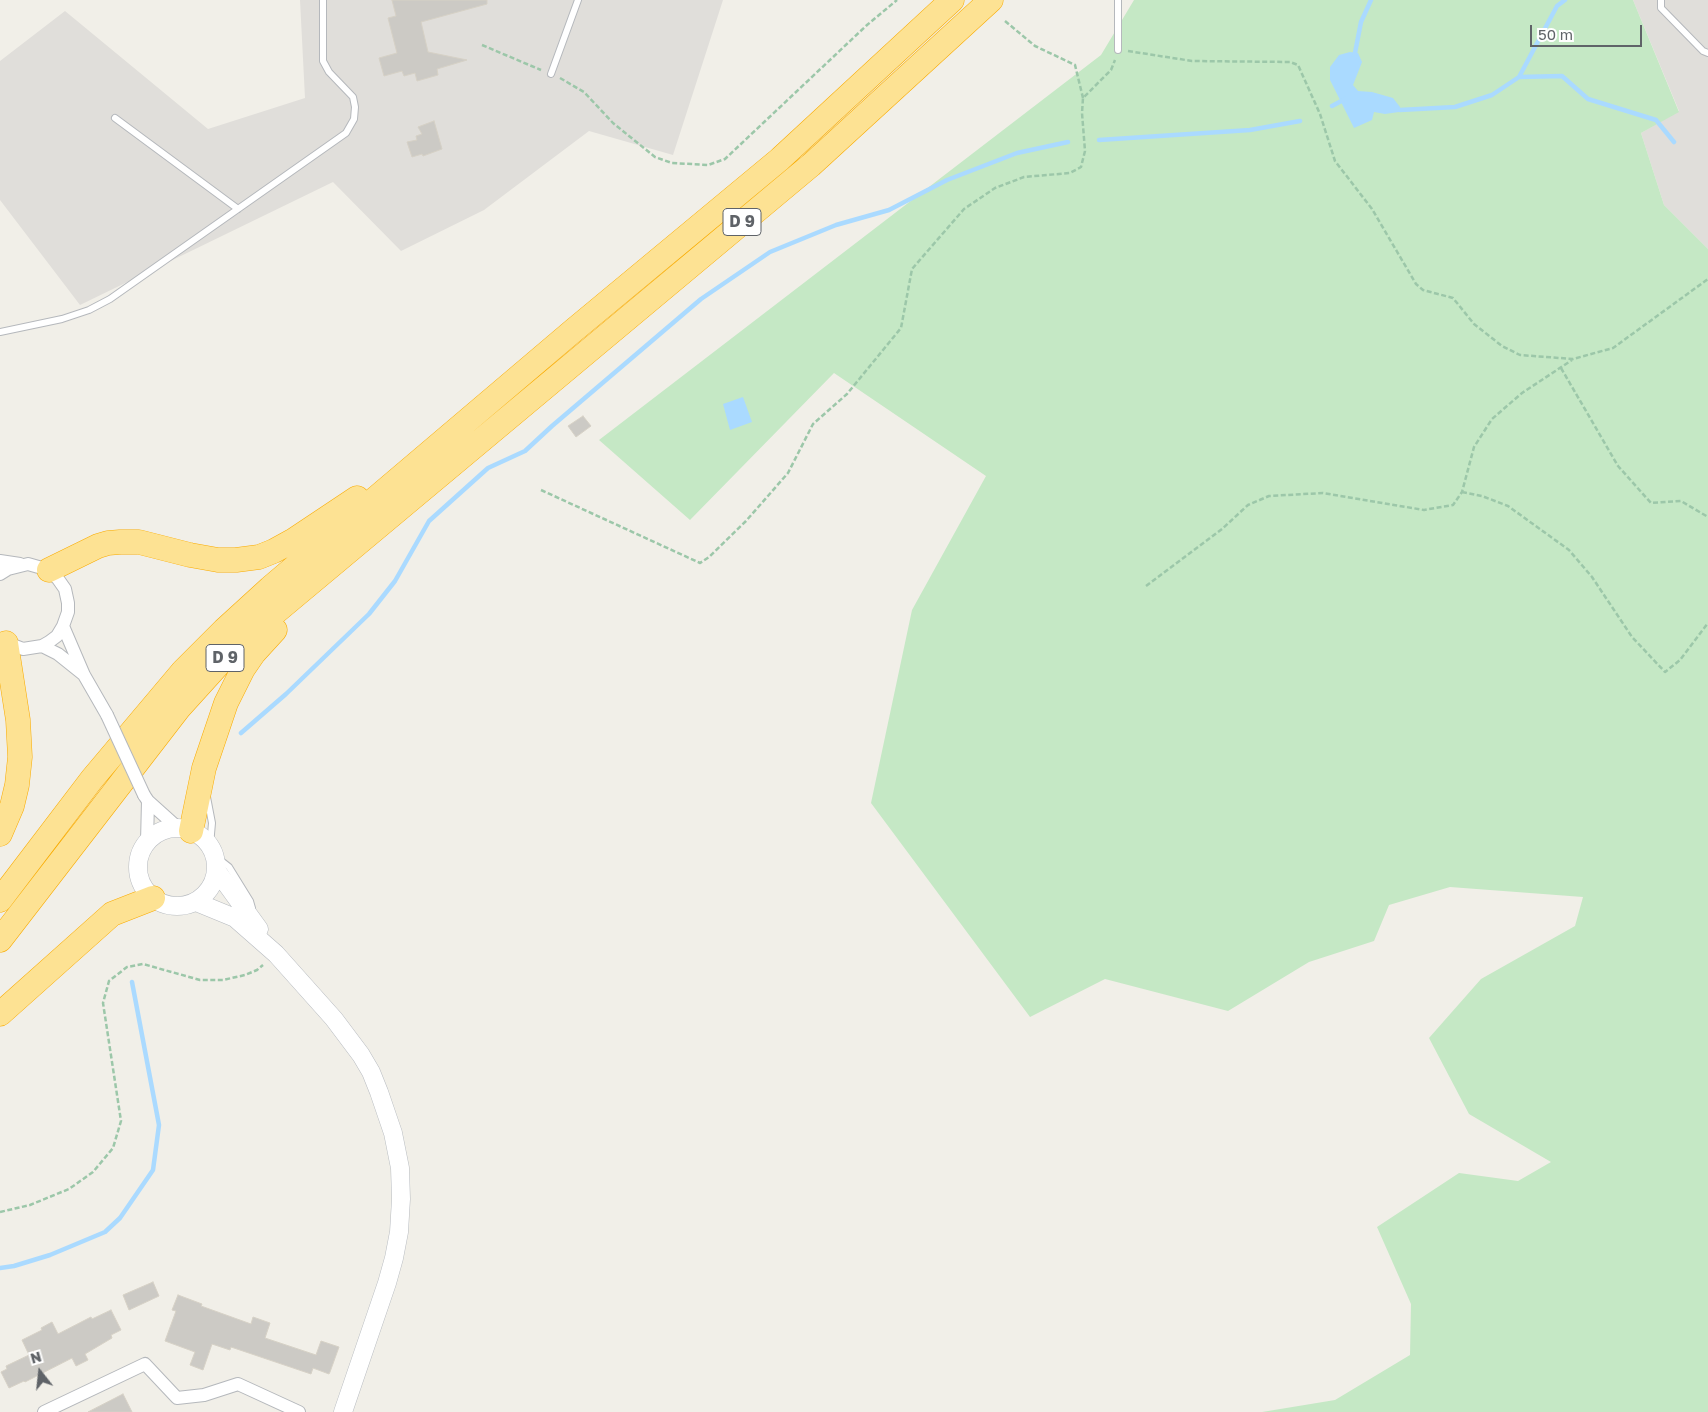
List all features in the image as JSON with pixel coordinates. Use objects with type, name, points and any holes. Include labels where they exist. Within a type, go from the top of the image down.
[{"type":"highway","name":"D 9","points":[[0,900],[92,779],[183,671],[211,643],[270,588],[574,330],[780,159],[952,0]]},
{"type":"highway","name":"D 9","points":[[0,940],[178,708],[227,656],[253,632],[811,164],[991,0]]},
{"type":"highway","points":[[38,568],[108,543],[139,542],[218,560],[259,557],[274,551],[294,540],[366,491],[574,330]]},
{"type":"highway","points":[[184,830],[226,703],[243,669],[254,653],[273,632],[328,584],[500,425]]},
{"type":"highway","points":[[0,834],[12,806],[17,785],[20,757],[18,720],[3,641]]},
{"type":"highway","points":[[0,1014],[112,914],[153,898]]},
{"type":"street","points":[[0,561],[38,568],[58,579],[65,589],[68,612],[57,636],[42,646],[23,648],[3,641]]},
{"type":"street","points":[[0,574],[8,569],[38,568]]},
{"type":"street","points":[[63,626],[84,675],[107,715],[146,798],[147,842]]},
{"type":"street","points":[[42,646],[58,654],[84,675]]},
{"type":"street","points":[[146,798],[184,830],[202,836],[254,922],[276,954]]},
{"type":"street","points":[[184,830],[161,832],[147,842],[141,853],[138,865],[140,877],[144,888],[153,898],[163,904],[174,906],[186,906],[196,902],[206,894],[213,883],[214,858]]},
{"type":"street","points":[[196,902],[236,918],[276,954],[334,1019],[361,1055],[379,1092],[393,1133],[400,1168],[399,1232],[394,1258],[343,1412]]},
{"type":"street","points":[[44,1412],[58,1408],[145,1364],[177,1398],[204,1395],[238,1384],[299,1412]]},
{"type":"lane","points":[[0,332],[62,319],[89,310],[110,299],[346,133],[354,119],[355,106],[353,96],[329,72],[323,61],[323,0]]},
{"type":"lane","points":[[551,74],[578,0]]},
{"type":"lane","points":[[1118,0],[1118,50]]},
{"type":"lane","points":[[1661,0],[1662,8],[1703,51],[1708,53]]},
{"type":"lane","points":[[115,118],[238,209]]},
{"type":"lane","points":[[204,768],[212,823],[214,858]]},
{"type":"path","points":[[482,45],[551,74],[584,92],[613,123],[655,157],[672,163],[708,165],[725,159],[867,25],[897,0]]},
{"type":"path","points":[[541,490],[700,563],[710,557],[746,521],[788,473],[813,424],[846,394],[901,328],[912,269],[964,209],[995,188],[1024,177],[1070,173],[1081,167],[1085,151],[1082,113],[1084,98],[1075,64],[1035,46],[1006,21]]},
{"type":"path","points":[[1084,98],[1112,70],[1118,50],[1192,61],[1290,62],[1298,65],[1320,114],[1335,161],[1372,209],[1416,284],[1423,290],[1453,298],[1474,324],[1502,346],[1520,355],[1573,360]]},
{"type":"path","points":[[1146,586],[1222,529],[1248,505],[1269,496],[1323,493],[1424,510],[1453,505],[1462,492],[1474,447],[1492,419],[1522,393],[1573,360],[1613,348],[1708,279]]},
{"type":"path","points":[[1561,368],[1618,466],[1651,503],[1681,501],[1708,517]]},
{"type":"path","points":[[1462,492],[1482,496],[1508,506],[1569,550],[1592,577],[1632,637],[1665,672],[1680,660],[1708,623]]},
{"type":"path","points":[[0,1212],[30,1205],[69,1189],[93,1172],[113,1148],[121,1121],[103,1003],[109,981],[127,967],[144,964],[200,980],[223,980],[257,970],[276,954]]},
{"type":"shaded area","points":[[300,0],[723,0],[673,155],[589,131],[484,210],[401,251],[333,182],[80,305],[0,200],[0,61],[65,11],[208,129],[305,98]]},
{"type":"shaded area","points":[[1633,0],[1708,0],[1708,249],[1664,205],[1641,133],[1679,111]]},
{"type":"green space","points":[[1134,0],[1633,0],[1679,112],[1641,133],[1664,205],[1708,249],[1708,1412],[1262,1412],[1335,1400],[1410,1355],[1411,1304],[1377,1227],[1459,1173],[1518,1181],[1551,1162],[1469,1114],[1429,1038],[1481,979],[1575,926],[1583,897],[1450,887],[1389,905],[1374,941],[1309,962],[1228,1011],[1105,979],[1030,1017],[871,803],[912,610],[986,476],[834,373],[690,520],[599,440],[1101,55]]},
{"type":"water","points":[[1350,52],[1358,53],[1362,62],[1353,85],[1358,91],[1372,92],[1393,98],[1400,107],[1399,112],[1385,114],[1374,112],[1372,120],[1354,128],[1330,80],[1330,67],[1339,55]]},
{"type":"water","points":[[743,397],[752,422],[730,430],[723,404]]},
{"type":"building","points":[[392,0],[487,0],[487,4],[421,22],[428,52],[467,60],[437,69],[438,75],[417,81],[415,73],[404,76],[402,71],[384,76],[379,58],[397,53],[388,18],[396,16]]},
{"type":"building","points":[[434,121],[442,149],[423,156],[422,154],[412,157],[407,142],[417,140],[416,136],[422,134],[418,127]]},
{"type":"building","points":[[583,416],[591,426],[576,437],[568,426]]},
{"type":"building","points":[[153,1282],[159,1296],[129,1310],[123,1295]]},
{"type":"building","points":[[178,1295],[202,1304],[201,1306],[251,1324],[253,1317],[270,1323],[265,1338],[316,1355],[321,1341],[339,1347],[329,1374],[313,1368],[311,1374],[231,1347],[230,1350],[212,1344],[203,1370],[190,1365],[195,1352],[165,1341],[176,1311],[172,1310]]},
{"type":"building","points":[[111,1310],[121,1330],[111,1335],[112,1338],[85,1354],[88,1360],[76,1366],[72,1358],[9,1388],[1,1372],[7,1369],[6,1366],[29,1355],[22,1340],[42,1330],[41,1328],[52,1322],[58,1334],[91,1317],[92,1319]]},
{"type":"building","points":[[123,1394],[132,1412],[88,1412]]},
{"type":"waterway","points":[[1354,58],[1361,22],[1371,0]]},
{"type":"waterway","points":[[1519,77],[1557,6],[1565,0]]},
{"type":"waterway","points":[[1396,109],[1455,107],[1492,95],[1519,77],[1562,76],[1588,99],[1656,120],[1674,142]]},
{"type":"waterway","points":[[1332,106],[1345,99]]},
{"type":"waterway","points":[[1099,140],[1250,130],[1300,121]]},
{"type":"waterway","points":[[241,733],[286,694],[369,614],[395,581],[429,521],[488,468],[525,451],[701,299],[770,252],[836,225],[889,210],[947,180],[1017,153],[1068,142]]},
{"type":"waterway","points":[[0,1268],[14,1266],[50,1255],[105,1232],[120,1218],[153,1170],[159,1125],[132,982]]}]
